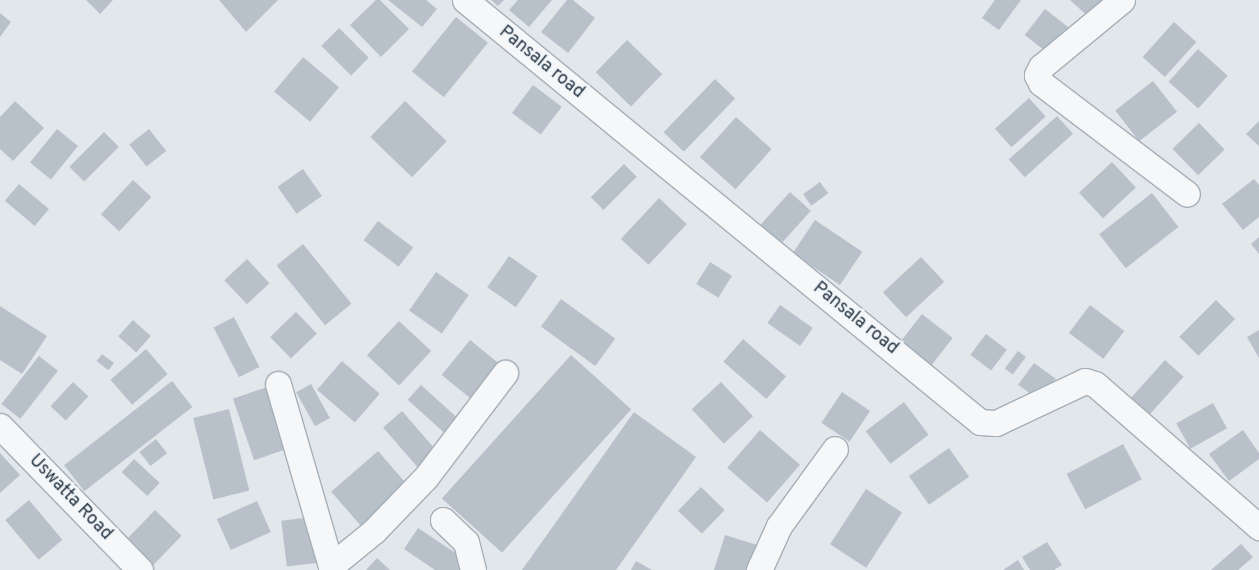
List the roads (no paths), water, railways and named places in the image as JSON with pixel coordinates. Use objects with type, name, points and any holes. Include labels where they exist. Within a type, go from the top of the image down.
[{"type":"street","name":"Pansala road","points":[[465,0],[980,422],[996,422],[1085,381],[1095,384],[1259,527]]},
{"type":"street","points":[[1122,0],[1040,67],[1037,75],[1040,83],[1187,194]]},
{"type":"street","points":[[278,384],[331,568],[374,531],[426,477],[505,373]]},
{"type":"street","name":"Uswatta Road","points":[[0,426],[140,570]]},
{"type":"street","points":[[759,570],[779,526],[836,449]]},
{"type":"street","points":[[443,520],[466,542],[473,570]]}]
